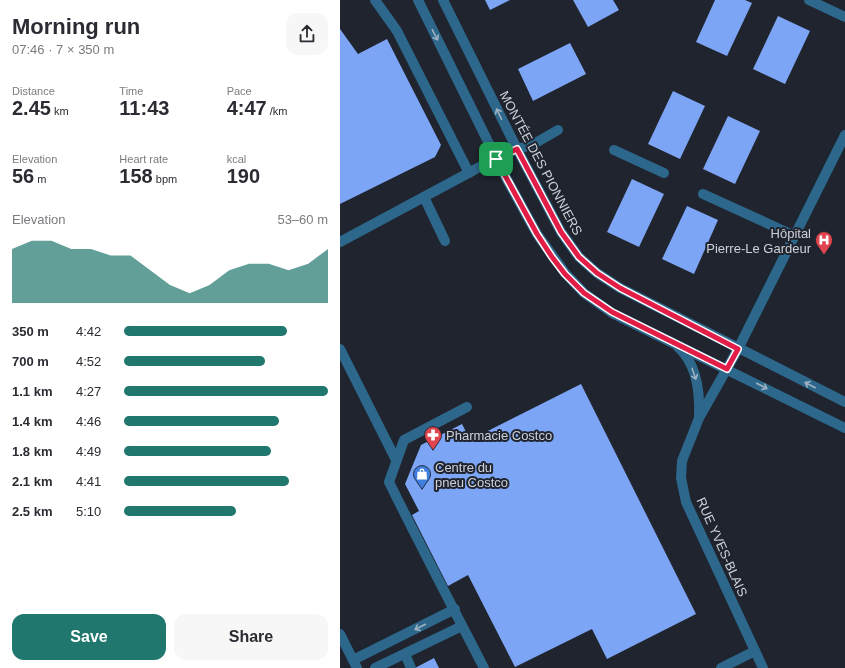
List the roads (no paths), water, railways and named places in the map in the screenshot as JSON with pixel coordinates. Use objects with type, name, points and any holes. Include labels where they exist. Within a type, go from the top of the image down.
[{"type":"street","points":[[375,0],[397,31],[468,173]]},
{"type":"street","points":[[418,0],[496,159],[537,234],[565,274],[584,293],[612,312],[845,428]]},
{"type":"street","name":"MONTÉE DES PIONNIERS","points":[[443,0],[517,149],[561,232],[579,257],[597,273],[620,288],[845,402]]},
{"type":"street","points":[[809,0],[845,17]]},
{"type":"street","points":[[340,242],[468,173],[517,149],[532,145],[558,130]]},
{"type":"street","name":"RUE YVES-BLAIS","points":[[763,668],[686,502],[681,478],[682,461],[699,418],[738,349],[845,135]]},
{"type":"street","points":[[614,150],[664,173]]},
{"type":"street","points":[[703,194],[795,236]]},
{"type":"street","points":[[424,196],[445,241]]},
{"type":"street","points":[[673,343],[687,357],[693,371],[699,394],[699,418]]},
{"type":"street","points":[[340,349],[396,460]]},
{"type":"street","points":[[467,407],[404,440],[389,482],[421,548],[484,668]]},
{"type":"street","points":[[340,634],[355,664],[454,609]]},
{"type":"street","points":[[375,668],[462,626]]},
{"type":"street","points":[[721,668],[755,651]]},
{"type":"street","points":[[405,654],[411,668]]},
{"type":"place","name":"Hôpital Pierre-Le Gardeur","points":[[824,255]]},
{"type":"place","name":"Pharmacie Costco","points":[[433,450]]},
{"type":"place","name":"Centre du pneu Costco","points":[[422,489]]}]
